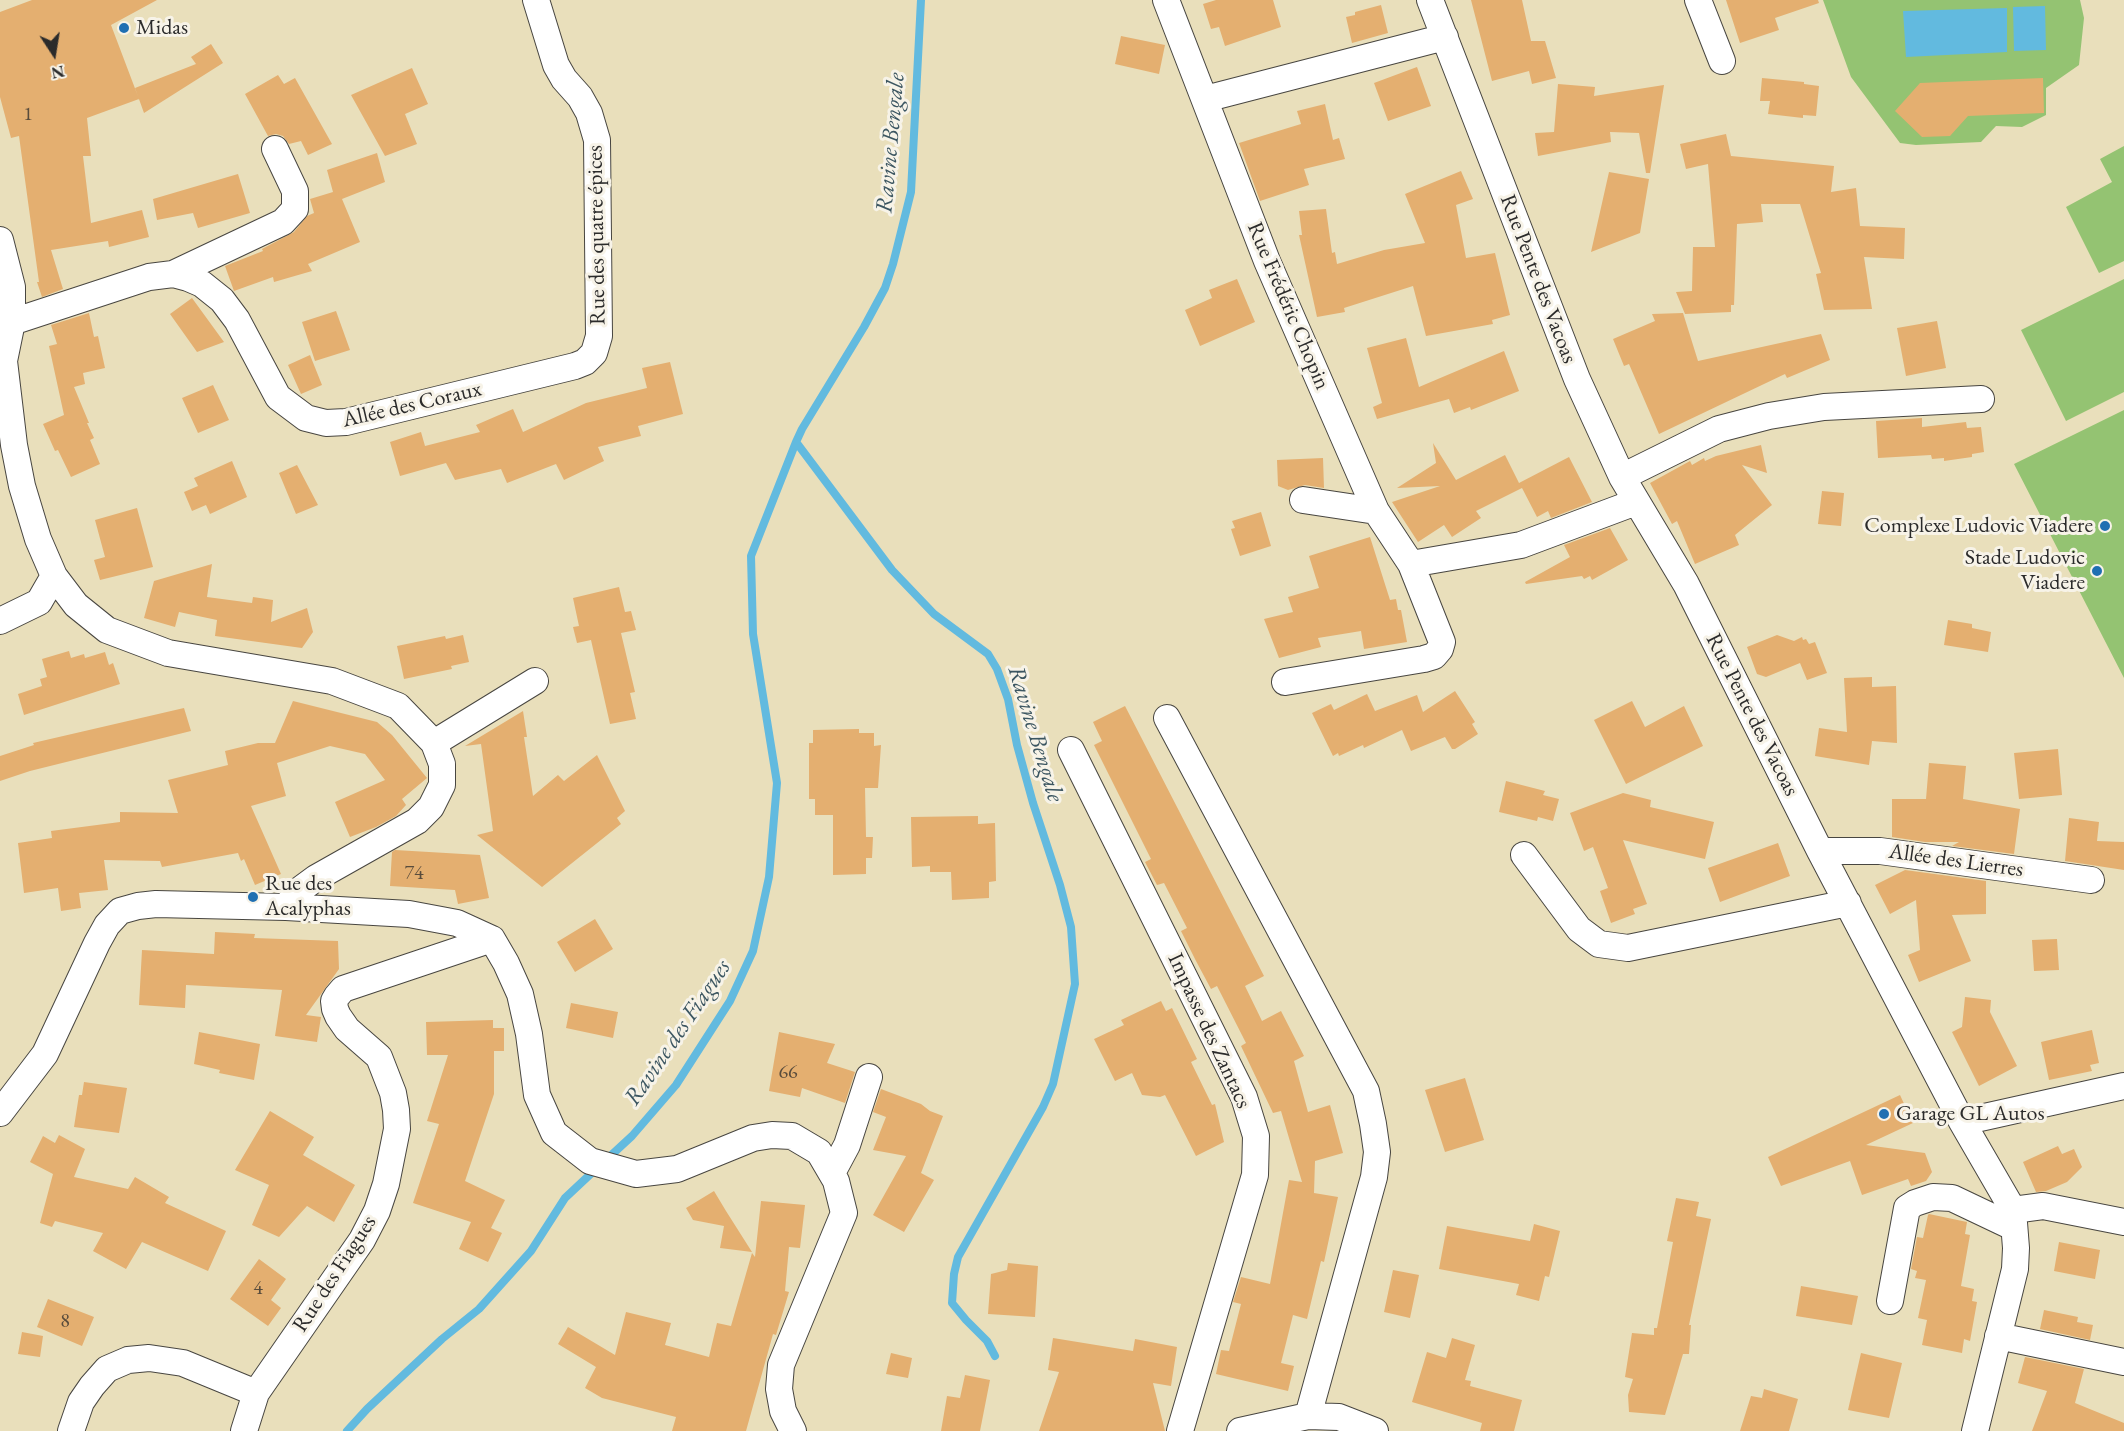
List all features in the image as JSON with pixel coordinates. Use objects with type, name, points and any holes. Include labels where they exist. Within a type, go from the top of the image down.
[{"type":"street","name":"Rue des quatre épices","points":[[536,0],[556,65],[585,105],[597,140],[599,336],[594,353],[585,362],[575,366]]},
{"type":"street","name":"Rue Frédéric Chopin","points":[[1166,0],[1267,261],[1376,511],[1411,564],[1442,642],[1434,656],[1424,660],[1285,682]]},
{"type":"street","name":"Rue Pente des Vacoas","points":[[1430,0],[1577,379],[1622,477],[1686,584],[1820,851],[2013,1219],[2016,1248],[2015,1269],[1975,1431]]},
{"type":"street","points":[[1698,0],[1722,61]]},
{"type":"street","points":[[1205,99],[1444,37]]},
{"type":"street","name":"Allée des Coraux","points":[[12,322],[149,277],[173,274],[283,222],[295,209],[295,191],[275,149]]},
{"type":"street","points":[[0,240],[12,286],[12,322],[4,361],[14,445],[22,486],[38,539],[54,576],[76,605],[106,630],[168,653],[332,681],[399,706],[434,742],[442,764],[442,785],[431,807],[417,822],[316,878],[297,892],[286,907]]},
{"type":"street","name":"Allée des Coraux","points":[[173,274],[202,284],[222,300],[237,320],[278,397],[306,418],[326,423],[346,422],[575,366]]},
{"type":"street","points":[[1622,477],[1719,429],[1769,416],[1824,407],[1981,399]]},
{"type":"street","points":[[1303,500],[1376,511]]},
{"type":"street","points":[[1411,564],[1521,545],[1636,502]]},
{"type":"street","points":[[0,621],[39,602],[54,576]]},
{"type":"street","points":[[434,742],[534,681]]},
{"type":"street","points":[[1167,718],[1366,1091],[1373,1124],[1377,1152],[1374,1177],[1308,1416]]},
{"type":"street","name":"Impasse des Zantacs","points":[[1071,750],[1244,1097],[1256,1136],[1255,1175],[1180,1431]]},
{"type":"street","name":"Allée des Lierres","points":[[1820,851],[1880,850],[2091,880]]},
{"type":"street","points":[[1524,855],[1579,930],[1599,944],[1628,948],[1848,903]]},
{"type":"street","points":[[0,1113],[45,1054],[107,925],[120,911],[156,904],[286,907],[409,914],[457,923],[492,939],[520,994],[529,1034],[537,1095],[554,1133],[590,1161],[636,1174],[677,1169],[753,1138],[772,1135],[792,1136],[819,1152],[837,1181],[844,1213],[781,1365],[779,1389],[783,1411],[794,1431]]},
{"type":"street","name":"Rue des Fiagues","points":[[256,1393],[362,1240],[376,1211],[388,1173],[397,1129],[393,1093],[379,1057],[347,1029],[338,1016],[335,1009],[337,996],[343,989],[492,939]]},
{"type":"street","points":[[832,1173],[847,1145],[868,1077]]},
{"type":"street","points":[[1962,1122],[2124,1086]]},
{"type":"street","points":[[1890,1301],[1907,1208],[1915,1203],[1934,1197],[1952,1198],[2013,1219],[2043,1206],[2124,1222]]},
{"type":"street","points":[[1998,1336],[2124,1362]]},
{"type":"street","points":[[71,1431],[81,1402],[107,1369],[128,1360],[149,1358],[183,1363],[256,1393],[244,1431]]},
{"type":"street","points":[[1240,1431],[1308,1416],[1339,1417],[1375,1431]]},
{"type":"green space","points":[[1823,0],[2080,0],[2084,18],[2079,65],[2046,88],[2046,115],[2022,127],[1996,126],[1981,142],[1916,145],[1900,143],[1851,77]]},
{"type":"green space","points":[[2124,146],[2124,261],[2099,273],[2066,207],[2112,182],[2100,159]]},
{"type":"green space","points":[[2124,279],[2124,392],[2066,421],[2021,330]]},
{"type":"green space","name":"Stade Ludovic Viadere","points":[[2124,410],[2124,678],[2014,464]]},
{"type":"water","points":[[2045,6],[2046,50],[2014,51],[2013,7]]},
{"type":"water","points":[[2007,8],[2007,52],[1906,57],[1903,11]]},
{"type":"building","points":[[32,0],[157,0],[111,25],[139,99],[87,118],[91,156],[83,156],[91,223],[142,210],[149,237],[109,247],[108,241],[51,250],[63,289],[42,297],[37,282],[39,282],[19,136],[11,138],[0,97],[0,12]]},
{"type":"building","points":[[1216,0],[1273,0],[1281,27],[1225,46],[1219,27],[1211,29],[1203,4]]},
{"type":"building","points":[[1471,0],[1522,0],[1531,41],[1545,41],[1556,78],[1532,84],[1529,71],[1492,81]]},
{"type":"building","points":[[1726,0],[1818,0],[1819,3],[1775,18],[1779,30],[1740,43]]},
{"type":"building","points":[[1381,5],[1388,33],[1352,43],[1346,17],[1355,15],[1355,12]]},
{"type":"building","points":[[1121,36],[1165,45],[1159,74],[1115,64]]},
{"type":"building","points":[[211,44],[223,63],[144,113],[135,88],[196,64],[191,57]]},
{"type":"building","points":[[1417,67],[1431,106],[1388,121],[1374,83]]},
{"type":"building","points":[[412,68],[428,104],[405,114],[417,144],[385,156],[351,95]]},
{"type":"building","points":[[278,75],[284,84],[295,78],[332,144],[308,155],[301,141],[289,144],[283,136],[276,134],[268,136],[245,94]]},
{"type":"building","points":[[1762,78],[1804,82],[1804,84],[1819,86],[1816,116],[1803,115],[1803,118],[1768,114],[1770,101],[1760,101]]},
{"type":"building","points":[[2043,78],[2044,113],[1968,116],[1950,136],[1922,137],[1895,111],[1920,83]]},
{"type":"building","points":[[1558,84],[1595,87],[1594,96],[1664,85],[1650,173],[1646,173],[1639,133],[1610,132],[1611,142],[1538,156],[1535,133],[1554,132]]},
{"type":"building","points":[[1325,104],[1333,140],[1339,138],[1345,159],[1304,169],[1309,185],[1260,201],[1239,143],[1301,124],[1297,111]]},
{"type":"building","points":[[1726,134],[1731,156],[1834,166],[1831,192],[1856,188],[1860,226],[1905,228],[1904,259],[1864,257],[1872,309],[1824,310],[1816,274],[1821,273],[1800,204],[1761,204],[1763,222],[1737,224],[1734,305],[1731,305],[1731,312],[1685,314],[1676,292],[1692,291],[1693,247],[1715,247],[1708,164],[1686,169],[1680,144]]},
{"type":"building","points":[[377,153],[385,182],[342,199],[360,242],[308,264],[312,271],[274,282],[273,277],[234,291],[225,266],[263,251],[262,249],[294,232],[307,216],[314,213],[310,199],[333,192],[327,170]]},
{"type":"building","points":[[1461,171],[1473,199],[1456,205],[1466,258],[1495,253],[1510,315],[1492,320],[1493,324],[1426,336],[1413,286],[1344,308],[1345,312],[1317,317],[1299,235],[1302,235],[1299,211],[1326,209],[1332,253],[1335,252],[1337,264],[1384,250],[1425,243],[1405,194]]},
{"type":"building","points":[[1609,172],[1649,179],[1640,233],[1591,252]]},
{"type":"building","points":[[238,174],[250,213],[198,228],[193,213],[157,220],[153,199]]},
{"type":"building","points":[[1237,279],[1255,322],[1200,346],[1185,310],[1212,298],[1209,290]]},
{"type":"building","points":[[192,298],[224,342],[197,352],[170,314]]},
{"type":"building","points":[[336,311],[350,350],[315,361],[302,322]]},
{"type":"building","points":[[89,313],[94,337],[98,336],[105,368],[83,373],[85,384],[74,387],[89,423],[87,423],[94,438],[90,440],[100,464],[71,477],[58,450],[55,451],[43,424],[64,415],[49,346],[57,344],[51,325]]},
{"type":"building","points":[[1683,313],[1698,361],[1821,334],[1830,360],[1787,378],[1785,374],[1659,434],[1629,364],[1624,366],[1613,339],[1655,321],[1652,314]]},
{"type":"building","points":[[1937,321],[1946,368],[1906,376],[1897,328]]},
{"type":"building","points":[[1406,338],[1419,387],[1504,351],[1519,391],[1471,410],[1470,407],[1454,413],[1449,399],[1377,419],[1373,407],[1382,403],[1367,348]]},
{"type":"building","points":[[310,355],[322,385],[301,394],[288,365]]},
{"type":"building","points":[[670,362],[683,414],[638,426],[641,436],[598,447],[604,461],[564,480],[556,464],[507,483],[501,469],[455,480],[446,463],[400,476],[390,442],[421,432],[425,446],[480,432],[476,425],[513,409],[523,432],[586,403],[647,388],[642,368]]},
{"type":"building","points":[[213,385],[229,420],[198,433],[182,398]]},
{"type":"building","points":[[1922,418],[1922,427],[1966,422],[1967,428],[1981,427],[1984,452],[1972,454],[1972,457],[1944,461],[1944,458],[1932,459],[1931,455],[1878,458],[1876,421]]},
{"type":"building","points":[[1433,443],[1456,480],[1505,455],[1519,483],[1569,457],[1592,502],[1551,518],[1548,511],[1537,517],[1522,488],[1476,511],[1481,518],[1452,537],[1444,525],[1418,542],[1392,502],[1440,486],[1397,488],[1436,463]]},
{"type":"building","points":[[1761,445],[1767,473],[1742,465],[1772,505],[1735,535],[1739,545],[1695,564],[1677,521],[1672,524],[1650,483],[1690,461],[1692,465],[1704,458],[1705,461]]},
{"type":"building","points":[[1323,458],[1324,488],[1305,485],[1288,490],[1278,486],[1277,460]]},
{"type":"building","points":[[232,461],[247,497],[210,514],[206,505],[192,511],[184,492],[198,486],[194,478]]},
{"type":"building","points":[[297,465],[318,505],[296,514],[279,473]]},
{"type":"building","points":[[1822,491],[1844,493],[1841,526],[1818,524]]},
{"type":"building","points":[[137,508],[153,567],[100,580],[94,560],[105,557],[95,520]]},
{"type":"building","points":[[1261,512],[1271,546],[1240,556],[1231,529],[1235,528],[1232,521]]},
{"type":"building","points":[[1610,528],[1628,560],[1592,580],[1590,576],[1584,579],[1582,576],[1526,584],[1525,582],[1570,557],[1564,545]]},
{"type":"building","points":[[1370,537],[1390,600],[1396,599],[1398,610],[1401,610],[1407,642],[1364,649],[1361,631],[1318,638],[1321,647],[1279,658],[1264,619],[1293,612],[1288,597],[1319,588],[1309,556]]},
{"type":"building","points":[[212,564],[207,597],[252,603],[253,597],[273,600],[271,622],[307,608],[313,632],[302,648],[215,636],[217,620],[179,612],[175,627],[144,618],[154,581]]},
{"type":"building","points":[[619,587],[625,612],[631,611],[636,630],[621,633],[635,692],[630,693],[636,719],[610,724],[591,640],[577,643],[573,627],[579,626],[573,598]]},
{"type":"building","points":[[1948,620],[1972,624],[1972,628],[1991,632],[1988,652],[1944,645]]},
{"type":"building","points":[[463,635],[469,662],[451,666],[452,669],[404,679],[397,646],[445,636],[446,639]]},
{"type":"building","points":[[1777,635],[1794,641],[1802,637],[1809,644],[1815,642],[1827,673],[1807,680],[1800,663],[1766,677],[1757,674],[1747,647]]},
{"type":"building","points":[[69,651],[71,658],[84,654],[85,658],[105,652],[109,665],[113,663],[120,684],[24,715],[18,694],[42,686],[40,679],[47,677],[42,659]]},
{"type":"building","points":[[1872,677],[1872,687],[1896,686],[1897,743],[1872,741],[1869,765],[1815,756],[1819,728],[1847,732],[1844,678]]},
{"type":"building","points":[[1455,691],[1475,722],[1472,724],[1478,734],[1455,749],[1452,749],[1445,737],[1411,751],[1402,730],[1364,748],[1363,745],[1339,756],[1338,753],[1333,756],[1312,713],[1331,704],[1334,710],[1367,694],[1375,711],[1417,695],[1423,712]]},
{"type":"building","points":[[293,701],[377,722],[392,735],[427,778],[402,799],[406,805],[396,816],[350,837],[335,802],[385,780],[365,754],[330,746],[277,763],[286,796],[251,806],[281,874],[255,885],[244,859],[241,861],[238,853],[162,867],[160,861],[104,860],[108,890],[79,893],[81,908],[61,911],[58,888],[24,893],[18,843],[52,838],[51,831],[120,822],[120,812],[178,813],[168,780],[228,765],[225,751],[258,743],[275,743]]},
{"type":"building","points":[[1632,701],[1645,727],[1684,706],[1703,746],[1626,784],[1594,720]]},
{"type":"building","points":[[1125,706],[1264,976],[1245,986],[1262,1021],[1281,1011],[1304,1056],[1294,1061],[1308,1112],[1330,1105],[1343,1153],[1315,1161],[1314,1193],[1338,1197],[1324,1262],[1321,1261],[1307,1319],[1293,1315],[1281,1363],[1294,1366],[1288,1391],[1216,1374],[1221,1350],[1229,1351],[1241,1304],[1233,1302],[1241,1277],[1270,1284],[1289,1180],[1302,1182],[1281,1111],[1273,1113],[1241,1046],[1246,1043],[1217,986],[1211,989],[1196,961],[1181,931],[1187,928],[1164,883],[1157,885],[1145,862],[1151,859],[1094,745],[1102,741],[1093,722]]},
{"type":"building","points":[[184,708],[191,731],[30,771],[0,781],[0,756],[34,745],[33,743]]},
{"type":"building","points":[[523,711],[527,737],[524,737],[533,796],[558,775],[564,781],[597,755],[625,811],[617,818],[621,824],[542,887],[477,835],[493,831],[481,744],[465,746]]},
{"type":"building","points":[[859,729],[859,733],[874,733],[874,746],[881,745],[878,788],[865,788],[866,837],[873,837],[872,858],[866,858],[866,874],[833,875],[833,815],[815,815],[815,799],[809,799],[809,743],[813,743],[813,730]]},
{"type":"building","points":[[2058,749],[2062,795],[2019,799],[2014,753]]},
{"type":"building","points":[[1929,763],[1966,766],[1963,799],[2020,809],[2014,854],[1952,846],[1959,842],[1925,842],[1892,837],[1892,799],[1926,799]]},
{"type":"building","points":[[1506,781],[1545,791],[1543,795],[1559,799],[1553,821],[1538,817],[1537,821],[1499,812]]},
{"type":"building","points":[[1623,793],[1651,800],[1650,807],[1714,822],[1705,859],[1623,840],[1647,904],[1633,909],[1635,914],[1611,923],[1600,891],[1608,888],[1593,847],[1584,851],[1570,813]]},
{"type":"building","points":[[978,816],[978,824],[995,823],[996,881],[989,882],[989,898],[952,900],[951,872],[930,872],[930,866],[912,867],[911,817]]},
{"type":"building","points":[[2069,818],[2099,822],[2097,841],[2124,842],[2124,870],[2065,861]]},
{"type":"building","points":[[1778,843],[1790,876],[1720,902],[1708,868]]},
{"type":"building","points":[[395,850],[480,855],[489,898],[458,904],[455,890],[390,886],[392,852]]},
{"type":"building","points":[[1905,870],[1986,881],[1986,914],[1952,915],[1971,961],[1919,982],[1908,955],[1920,950],[1916,900],[1890,914],[1875,885]]},
{"type":"building","points":[[595,919],[613,949],[575,972],[557,942]]},
{"type":"building","points":[[215,932],[255,934],[254,938],[338,941],[339,969],[306,1015],[321,1017],[317,1042],[275,1036],[282,990],[186,985],[185,1008],[139,1005],[142,950],[214,954]]},
{"type":"building","points":[[2057,939],[2059,970],[2034,971],[2032,940]]},
{"type":"building","points":[[1965,997],[1991,1000],[1990,1012],[2017,1066],[1979,1086],[1952,1032],[1962,1027]]},
{"type":"building","points":[[1161,1001],[1166,1011],[1172,1008],[1197,1059],[1191,1062],[1212,1105],[1215,1104],[1224,1142],[1196,1156],[1165,1095],[1160,1097],[1142,1095],[1132,1073],[1115,1081],[1094,1039],[1124,1025],[1121,1020]]},
{"type":"building","points":[[571,1003],[618,1012],[613,1038],[566,1028]]},
{"type":"building","points":[[493,1020],[493,1028],[504,1028],[504,1051],[494,1051],[494,1094],[465,1181],[505,1200],[491,1228],[502,1233],[488,1262],[459,1249],[471,1222],[413,1203],[439,1124],[427,1121],[448,1055],[427,1055],[426,1022]]},
{"type":"building","points":[[2092,1030],[2099,1063],[2090,1065],[2092,1071],[2049,1080],[2041,1042]]},
{"type":"building","points":[[199,1032],[260,1044],[254,1080],[219,1073],[220,1070],[194,1064]]},
{"type":"building","points":[[779,1032],[835,1044],[827,1063],[855,1072],[845,1103],[802,1088],[800,1097],[769,1091]]},
{"type":"building","points":[[1465,1078],[1484,1140],[1445,1152],[1425,1090]]},
{"type":"building","points":[[84,1082],[127,1088],[119,1133],[74,1127],[79,1095],[82,1095]]},
{"type":"building","points":[[881,1089],[921,1104],[930,1111],[943,1116],[921,1173],[934,1180],[904,1232],[873,1215],[906,1156],[873,1150],[886,1117],[873,1112]]},
{"type":"building","points":[[1900,1095],[1913,1123],[1866,1145],[1925,1153],[1932,1172],[1926,1181],[1911,1186],[1908,1179],[1862,1195],[1850,1161],[1781,1186],[1768,1157]]},
{"type":"building","points":[[270,1111],[314,1137],[303,1155],[355,1185],[334,1222],[307,1206],[279,1237],[252,1225],[269,1185],[235,1170]]},
{"type":"building","points":[[59,1135],[85,1149],[74,1177],[128,1189],[135,1177],[169,1197],[165,1203],[226,1231],[208,1271],[142,1242],[126,1269],[93,1251],[103,1233],[55,1221],[52,1227],[40,1223],[53,1174],[30,1162],[43,1136],[55,1143]]},
{"type":"building","points":[[2058,1146],[2062,1154],[2074,1149],[2082,1167],[2067,1182],[2046,1191],[2036,1192],[2023,1162]]},
{"type":"building","points":[[714,1191],[752,1252],[720,1248],[724,1226],[693,1220],[686,1208]]},
{"type":"building","points":[[1676,1198],[1699,1202],[1696,1216],[1711,1219],[1689,1325],[1691,1325],[1689,1354],[1683,1354],[1665,1415],[1629,1412],[1628,1395],[1633,1379],[1625,1377],[1632,1333],[1654,1335],[1654,1328],[1657,1328],[1673,1242],[1667,1241]]},
{"type":"building","points":[[761,1201],[805,1205],[800,1248],[789,1247],[785,1291],[789,1292],[776,1335],[773,1334],[746,1431],[672,1431],[676,1417],[602,1398],[585,1388],[596,1367],[558,1344],[568,1327],[615,1355],[626,1312],[671,1323],[665,1345],[709,1357],[717,1323],[731,1326],[752,1253],[755,1257]]},
{"type":"building","points":[[1929,1214],[1967,1222],[1965,1234],[1970,1235],[1961,1286],[1974,1289],[1972,1301],[1977,1302],[1970,1341],[1964,1339],[1962,1353],[1922,1345],[1927,1320],[1918,1318],[1926,1280],[1915,1278],[1917,1271],[1911,1269],[1917,1237],[1923,1238]]},
{"type":"building","points":[[1534,1224],[1560,1231],[1549,1277],[1545,1276],[1539,1301],[1516,1295],[1519,1284],[1439,1269],[1447,1226],[1530,1241]]},
{"type":"building","points":[[2059,1242],[2100,1250],[2095,1279],[2054,1271]]},
{"type":"building","points":[[259,1259],[286,1279],[271,1300],[281,1308],[268,1326],[230,1299]]},
{"type":"building","points":[[1008,1263],[1038,1266],[1035,1317],[988,1314],[991,1274],[1007,1270]]},
{"type":"building","points":[[1393,1270],[1419,1275],[1410,1318],[1384,1312]]},
{"type":"building","points":[[1801,1286],[1858,1296],[1852,1325],[1796,1316]]},
{"type":"building","points":[[48,1299],[94,1317],[82,1346],[37,1327]]},
{"type":"building","points":[[2044,1310],[2078,1317],[2077,1322],[2093,1325],[2090,1340],[2040,1329]]},
{"type":"building","points":[[22,1332],[43,1336],[40,1357],[18,1354]]},
{"type":"building","points":[[1053,1338],[1133,1351],[1135,1339],[1177,1347],[1171,1386],[1153,1383],[1165,1431],[1039,1431],[1059,1372],[1048,1370]]},
{"type":"building","points":[[1452,1338],[1475,1345],[1465,1380],[1471,1381],[1470,1386],[1522,1400],[1514,1431],[1480,1431],[1482,1423],[1412,1402],[1427,1352],[1446,1358]]},
{"type":"building","points":[[891,1353],[912,1358],[908,1378],[886,1374]]},
{"type":"building","points":[[1861,1353],[1902,1363],[1889,1418],[1848,1410]]},
{"type":"building","points":[[2025,1357],[2084,1369],[2075,1403],[2124,1423],[2124,1431],[2032,1431],[2047,1391],[2018,1383]]},
{"type":"building","points":[[965,1375],[990,1380],[980,1431],[941,1431],[947,1396],[960,1398]]},
{"type":"building","points":[[1764,1389],[1798,1399],[1789,1431],[1740,1431],[1751,1396],[1762,1398]]},
{"type":"waterway","name":"Ravine Bengale","points":[[921,0],[911,192],[893,264],[885,288],[864,327],[796,442],[892,570],[934,614],[988,654],[997,669],[1008,699],[1017,745],[1033,803],[1071,927],[1075,984],[1053,1084],[1043,1107],[958,1257],[954,1274],[952,1303],[987,1341],[995,1356]]},
{"type":"waterway","name":"Ravine des Fiagues","points":[[606,1160],[632,1136],[676,1085],[730,1001],[753,951],[769,877],[777,783],[753,634],[751,556],[796,442]]},
{"type":"waterway","name":"Ravine des Fiagues","points":[[347,1431],[367,1409],[442,1339],[479,1309],[531,1251],[565,1198],[597,1168]]},
{"type":"place","name":"Midas","points":[[124,28]]},
{"type":"place","name":"Complexe Ludovic Viadere","points":[[2105,526]]},
{"type":"place","name":"Stade Ludovic Viadere","points":[[2097,571]]},
{"type":"place","name":"Rue des Acalyphas","points":[[253,897]]},
{"type":"place","name":"Garage GL Autos","points":[[1884,1114]]}]
